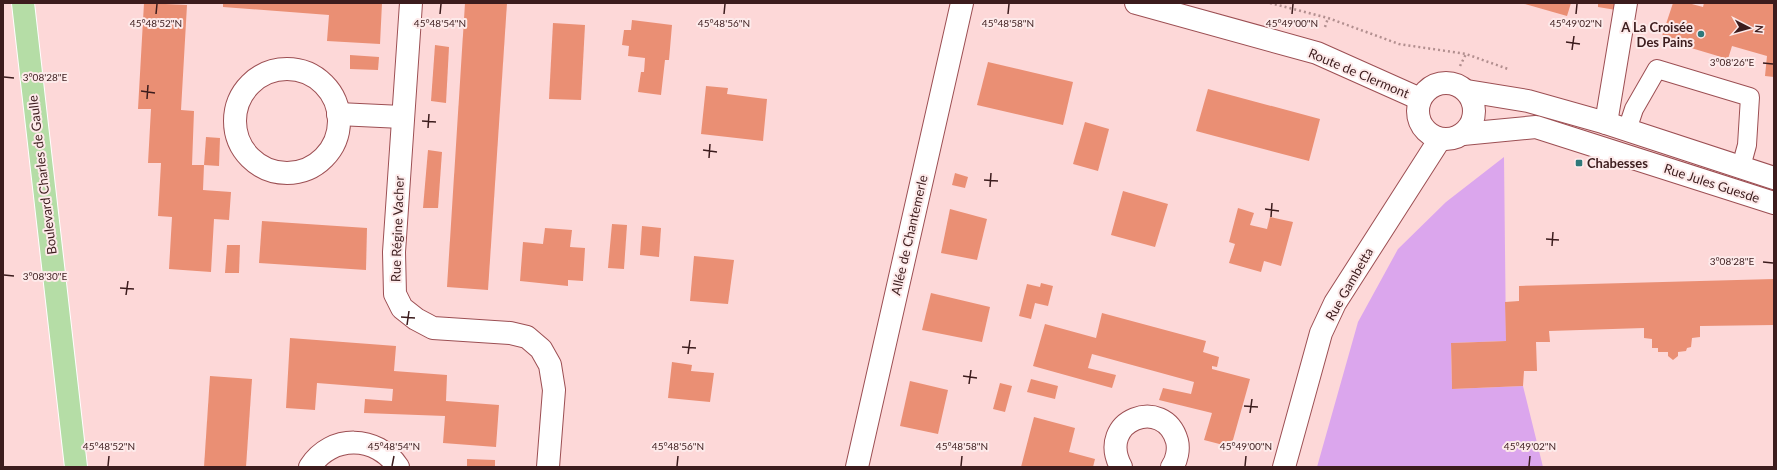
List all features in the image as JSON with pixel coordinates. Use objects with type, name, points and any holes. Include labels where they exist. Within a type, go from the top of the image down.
[{"type":"main road","name":"Boulevard Charles de Gaulle","points":[[23,3],[76,467]]},
{"type":"street","name":"Rue Régine Vacher","points":[[411,3],[402,117],[394,252],[395,294],[402,308],[416,319],[433,328],[510,333],[527,338],[541,349],[550,365],[554,390],[548,467]]},
{"type":"street","name":"Allée de Chantemerle","points":[[857,467],[962,3]]},
{"type":"street","name":"Route de Clermont","points":[[1136,3],[1317,53],[1420,99]]},
{"type":"street","points":[[1606,123],[1626,3]]},
{"type":"street","points":[[279,69],[296,69],[311,75],[325,85],[334,98],[338,114],[338,132],[331,149],[319,162],[303,171],[286,174],[269,170],[253,161],[242,148],[235,131],[235,113],[240,97],[250,84],[263,74],[279,69]]},
{"type":"street","points":[[1442,83],[1451,83],[1467,91],[1472,99],[1475,109],[1474,118],[1470,127],[1463,134],[1456,138],[1440,139],[1425,131],[1418,116],[1418,107],[1420,99],[1426,92],[1433,86],[1442,83]]},
{"type":"street","name":"Rue Jules Guesde","points":[[1467,91],[1528,101],[1606,123],[1774,178]]},
{"type":"street","points":[[338,114],[402,117]]},
{"type":"street","name":"Rue Jules Guesde","points":[[1463,134],[1536,127],[1774,203]]},
{"type":"street","name":"Rue Gambetta","points":[[1284,467],[1321,333],[1335,303],[1440,139]]},
{"type":"street","points":[[1121,467],[1115,452],[1116,437],[1122,428],[1130,421],[1140,417],[1150,417],[1164,422],[1175,434],[1178,444],[1178,454],[1172,467]]},
{"type":"street","points":[[310,467],[314,460],[326,449],[341,443],[357,442],[373,445],[387,454],[398,467]]},
{"type":"lane","points":[[1627,130],[1634,109],[1657,69],[1750,97],[1747,146],[1742,167]]},
{"type":"path","points":[[1270,3],[1328,18],[1399,44],[1466,54]]},
{"type":"shaded area","points":[[1504,157],[1506,341],[1451,343],[1452,389],[1523,386],[1543,467],[1317,467],[1358,322],[1398,249],[1446,202]]},
{"type":"building","points":[[144,3],[187,5],[181,110],[194,111],[192,165],[204,165],[203,190],[231,192],[229,220],[214,219],[211,272],[169,269],[172,217],[158,216],[161,163],[148,163],[151,109],[138,109]]},
{"type":"building","points":[[223,3],[382,3],[380,44],[327,41],[329,15],[223,7]]},
{"type":"building","points":[[465,3],[507,3],[488,290],[447,287]]},
{"type":"building","points":[[1521,3],[1571,3],[1567,16]]},
{"type":"building","points":[[1598,3],[1617,3],[1616,10],[1598,7]]},
{"type":"building","points":[[1673,3],[1688,3],[1703,7],[1704,3],[1774,3],[1774,77],[1765,76],[1767,56],[1732,46],[1728,59],[1661,39]]},
{"type":"building","points":[[632,20],[672,25],[669,60],[665,60],[661,95],[638,92],[641,72],[644,72],[645,58],[628,56],[629,46],[622,45],[624,30],[631,30]]},
{"type":"building","points":[[553,23],[585,25],[581,100],[549,99]]},
{"type":"building","points":[[435,45],[449,47],[446,103],[431,101]]},
{"type":"building","points":[[350,55],[379,57],[378,70],[350,69]]},
{"type":"building","points":[[988,62],[1073,82],[1063,125],[977,105]]},
{"type":"building","points":[[706,86],[728,88],[727,94],[767,99],[763,141],[701,134]]},
{"type":"building","points":[[1208,89],[1320,119],[1309,161],[1196,131]]},
{"type":"building","points":[[1085,122],[1109,129],[1098,171],[1073,164]]},
{"type":"building","points":[[206,137],[220,138],[219,166],[204,165]]},
{"type":"building","points":[[428,150],[442,152],[438,208],[423,208]]},
{"type":"building","points":[[955,173],[968,177],[965,188],[952,185]]},
{"type":"building","points":[[1123,191],[1168,204],[1155,247],[1111,235]]},
{"type":"building","points":[[1238,208],[1254,213],[1250,225],[1267,229],[1270,217],[1293,222],[1281,266],[1264,261],[1261,272],[1229,263],[1235,244],[1229,242]]},
{"type":"building","points":[[950,209],[987,219],[977,260],[941,253]]},
{"type":"building","points":[[262,221],[367,228],[366,270],[259,263]]},
{"type":"building","points":[[612,224],[627,225],[624,269],[608,268]]},
{"type":"building","points":[[642,226],[661,228],[659,257],[640,255]]},
{"type":"building","points":[[545,228],[572,230],[570,247],[585,248],[583,281],[568,280],[568,286],[520,281],[523,242],[543,244]]},
{"type":"building","points":[[227,245],[240,245],[239,273],[225,273]]},
{"type":"building","points":[[694,256],[734,260],[728,304],[690,301]]},
{"type":"building","points":[[1774,279],[1774,325],[1700,326],[1700,337],[1692,338],[1691,347],[1687,348],[1686,351],[1678,352],[1678,356],[1673,360],[1668,356],[1668,352],[1658,352],[1658,348],[1652,348],[1652,339],[1644,338],[1644,328],[1549,331],[1550,342],[1536,342],[1537,371],[1524,371],[1523,386],[1452,389],[1451,343],[1506,341],[1505,302],[1519,301],[1519,286]]},
{"type":"building","points":[[1041,283],[1053,286],[1048,306],[1035,303],[1031,319],[1019,316],[1027,284],[1040,287]]},
{"type":"building","points":[[931,293],[990,307],[982,342],[922,330]]},
{"type":"building","points":[[1102,313],[1206,341],[1203,352],[1219,357],[1217,367],[1212,366],[1212,369],[1250,379],[1231,447],[1204,440],[1212,413],[1159,400],[1163,388],[1191,394],[1194,382],[1092,354],[1088,368],[1116,375],[1112,388],[1033,366],[1045,324],[1096,338]]},
{"type":"building","points":[[290,338],[396,346],[394,371],[447,375],[446,401],[499,405],[496,447],[443,443],[445,416],[364,413],[365,399],[392,401],[393,389],[317,383],[315,410],[286,408]]},
{"type":"building","points":[[672,362],[692,365],[691,371],[714,373],[710,402],[668,398]]},
{"type":"building","points":[[210,376],[252,379],[246,467],[204,467]]},
{"type":"building","points":[[1031,379],[1058,386],[1055,399],[1027,392]]},
{"type":"building","points":[[910,381],[948,390],[938,434],[900,426]]},
{"type":"building","points":[[1000,383],[1012,386],[1005,412],[993,409]]},
{"type":"building","points":[[1034,417],[1075,428],[1069,452],[1095,459],[1093,467],[1021,467]]},
{"type":"building","points":[[467,459],[495,460],[495,467],[467,467]]},
{"type":"place","name":"A La Croisée Des Pains","points":[[1701,34]]},
{"type":"place","name":"Chabesses","points":[[1579,163]]}]
